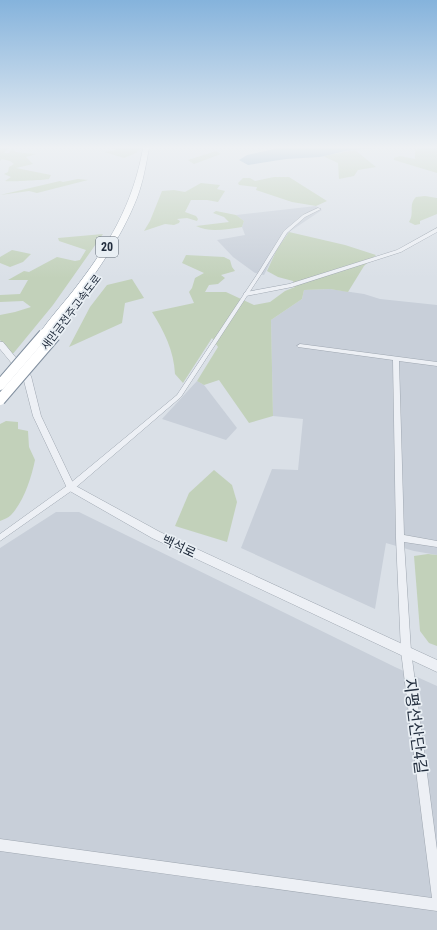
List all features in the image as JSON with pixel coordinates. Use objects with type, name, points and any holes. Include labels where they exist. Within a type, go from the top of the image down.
[{"type":"highway","name":"새만금전주고속도로","points":[[0,400],[53,334],[123,221],[136,191]]},
{"type":"highway","name":"새만금전주고속도로","points":[[95,282],[130,223],[144,191]]},
{"type":"highway","name":"새만금전주고속도로","points":[[0,386],[53,334]]},
{"type":"street","points":[[0,538],[71,487],[179,396],[285,232],[304,216],[319,209]]},
{"type":"street","points":[[246,294],[290,286],[399,251],[437,230]]},
{"type":"street","points":[[1,344],[27,376],[37,416],[71,487]]},
{"type":"street","points":[[300,346],[437,364]]},
{"type":"street","name":"지평선산단4길","points":[[396,359],[400,538],[406,651],[437,896]]},
{"type":"street","name":"백석로","points":[[71,487],[156,535],[437,666]]},
{"type":"street","points":[[400,538],[437,544]]},
{"type":"street","points":[[0,845],[437,904]]},
{"type":"shaded area","points":[[316,206],[322,210],[289,232],[277,249],[264,275],[255,273],[233,257],[217,240],[245,235],[242,227],[244,221],[236,215]]},
{"type":"shaded area","points":[[330,289],[364,294],[380,299],[437,305],[437,555],[414,551],[386,543],[375,609],[241,548],[272,469],[298,470],[303,419],[273,416],[271,320],[302,299],[304,290]]},
{"type":"shaded area","points":[[197,381],[204,385],[237,428],[226,440],[162,419]]},
{"type":"shaded area","points":[[56,512],[79,512],[395,667],[437,686],[437,930],[0,930],[0,548]]},
{"type":"green space","points":[[15,191],[26,191],[0,195]]},
{"type":"green space","points":[[31,191],[43,191],[37,193]]},
{"type":"green space","points":[[162,191],[225,191],[218,202],[191,200],[185,212],[196,216],[198,219],[197,221],[187,218],[177,219],[180,221],[179,223],[174,225],[165,224],[144,231],[150,221]]},
{"type":"green space","points":[[260,191],[312,191],[327,201],[316,206],[292,202]]},
{"type":"green space","points":[[425,196],[437,198],[437,214],[420,221],[420,224],[415,225],[409,222],[412,215],[412,203],[416,197]]},
{"type":"green space","points":[[216,211],[236,215],[244,221],[242,227],[213,230],[196,226],[229,222],[224,217],[213,213]]},
{"type":"green space","points":[[289,232],[345,245],[376,255],[364,266],[348,292],[330,289],[304,290],[302,299],[271,320],[273,416],[249,423],[219,380],[204,385],[197,381],[218,347],[212,338],[183,383],[175,374],[173,357],[168,342],[161,326],[152,312],[194,303],[189,292],[195,278],[204,273],[182,263],[186,255],[224,257],[230,260],[235,271],[221,275],[225,278],[218,284],[209,285],[205,292],[226,292],[254,305],[270,302],[285,291],[295,287],[293,281],[278,277],[267,271],[277,249]]},
{"type":"green space","points":[[103,234],[53,305],[12,355],[0,340],[0,315],[31,307],[23,301],[0,302],[0,295],[20,294],[28,280],[8,280],[24,271],[29,272],[57,257],[75,261],[80,260],[86,250],[59,241],[58,238]]},
{"type":"green space","points":[[12,250],[31,254],[23,262],[10,267],[0,263],[0,257]]},
{"type":"green space","points":[[132,279],[144,298],[125,303],[122,323],[69,347],[90,307],[107,285]]},
{"type":"green space","points":[[6,421],[18,422],[18,429],[28,431],[29,447],[35,460],[29,482],[20,503],[11,515],[0,521],[0,424]]},
{"type":"green space","points":[[214,470],[232,485],[237,502],[227,542],[175,526],[189,493]]},
{"type":"green space","points":[[428,554],[437,555],[437,646],[429,643],[420,631],[414,556]]}]
